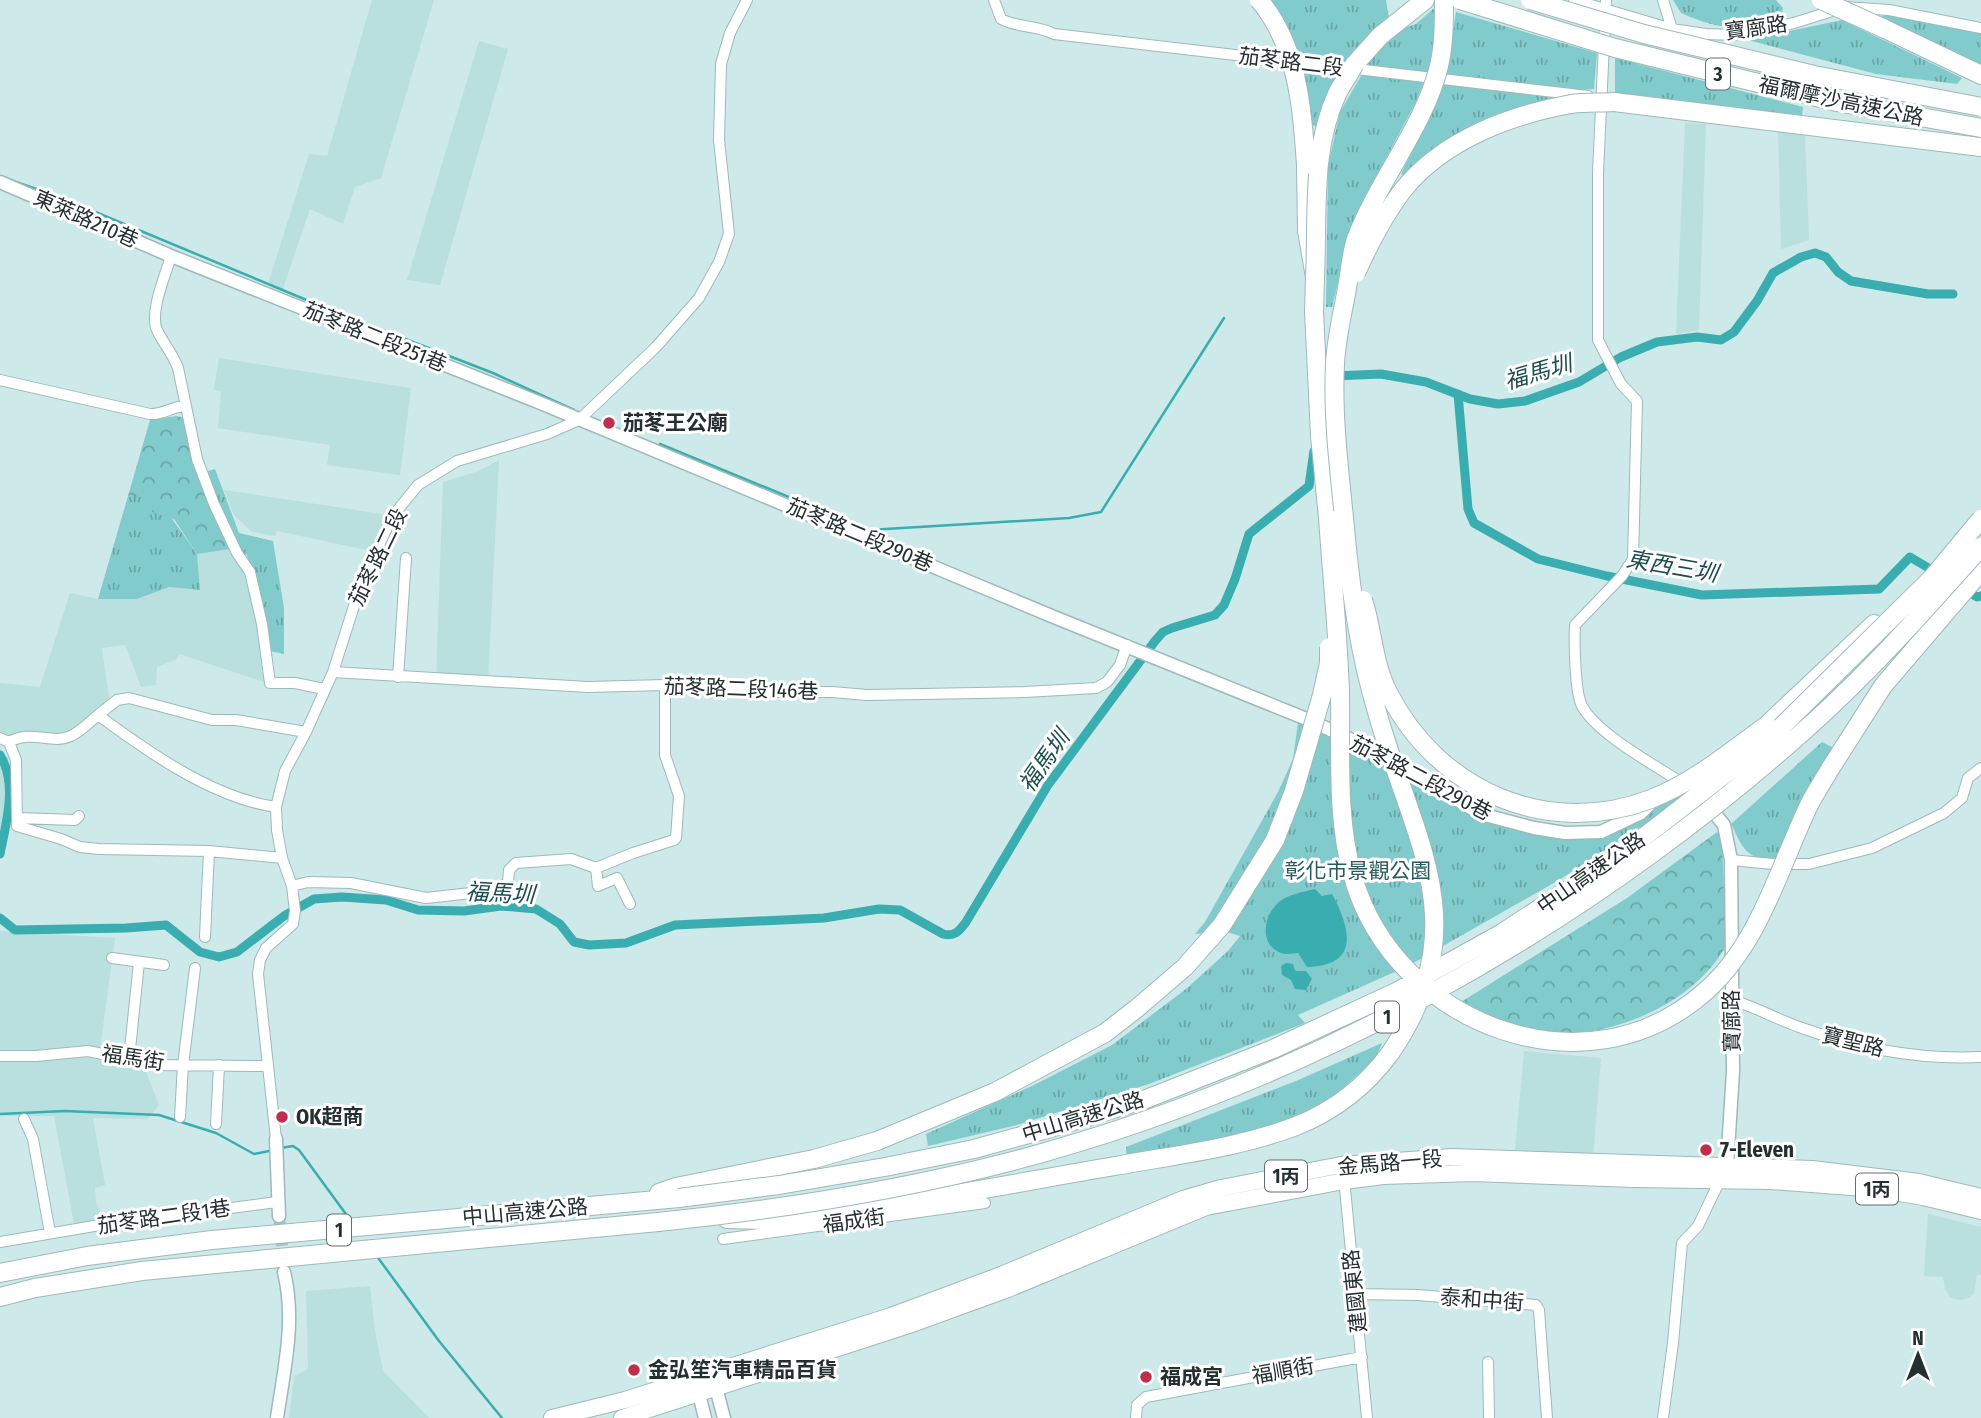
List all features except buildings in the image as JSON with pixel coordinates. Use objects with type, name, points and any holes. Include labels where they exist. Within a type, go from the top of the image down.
[{"type":"highway","points":[[1259,0],[1285,42],[1295,72],[1303,115],[1307,231],[1315,277]]},
{"type":"highway","points":[[1425,0],[1380,36],[1354,65],[1337,93],[1327,122],[1319,160],[1314,312],[1320,424],[1338,633],[1343,809],[1353,877],[1364,906],[1400,962],[1429,991],[1470,1019],[1514,1036],[1544,1041],[1575,1042],[1636,1031],[1684,1008],[1708,989],[1744,945],[1767,902],[1810,805],[1865,712],[1883,686],[1981,571]]},
{"type":"highway","points":[[691,1219],[764,1220],[822,1216],[1227,1145],[1296,1126],[1341,1101],[1367,1080],[1400,1038],[1426,982],[1433,948],[1434,915],[1427,863],[1381,726],[1357,633],[1337,439],[1335,363],[1355,242],[1372,202],[1424,106],[1439,67],[1444,0]]},
{"type":"highway","name":"福爾摩沙高速公路","points":[[1460,0],[1615,48],[1750,82],[1837,102],[1981,128]]},
{"type":"highway","name":"福爾摩沙高速公路","points":[[1530,0],[1644,34],[1814,75],[1981,107]]},
{"type":"highway","points":[[1821,0],[1981,75]]},
{"type":"highway","points":[[1346,295],[1372,238],[1388,211],[1405,188],[1429,164],[1453,146],[1490,128],[1573,104],[1614,102],[1981,147]]},
{"type":"highway","points":[[629,1203],[676,1187],[802,1162],[877,1141],[995,1092],[1105,1033],[1185,967],[1222,925],[1275,840],[1294,791],[1329,663],[1328,518]]},
{"type":"highway","name":"中山高速公路","points":[[0,1273],[87,1256],[212,1240],[629,1203],[779,1185],[974,1149],[1146,1099],[1260,1054],[1396,992],[1503,933],[1640,840],[1765,743],[1932,578],[1981,519]]},
{"type":"highway","name":"中山高速公路","points":[[0,1297],[35,1288],[142,1271],[691,1219],[864,1193],[1013,1161],[1205,1098],[1355,1034],[1536,933],[1647,859],[1715,807],[1808,728],[1895,643],[1981,547]]},
{"type":"highway","points":[[1350,572],[1364,603],[1371,641],[1386,689],[1397,710],[1427,751],[1458,776],[1494,795],[1542,810],[1582,813],[1628,807],[1693,778],[1767,725],[1892,607],[1932,578]]},
{"type":"main road","name":"金馬路一段","points":[[552,1418],[625,1400],[891,1316],[997,1277],[1184,1199],[1221,1188],[1452,1157],[1723,1173],[1877,1189],[1981,1211]]},
{"type":"main road","name":"金馬路一段","points":[[1723,1173],[1812,1169],[1919,1182],[1981,1197]]},
{"type":"main road","name":"金馬路一段","points":[[625,1417],[845,1347],[1003,1291],[1206,1207],[1343,1173]]},
{"type":"street","name":"茄苳路二段","points":[[279,1216],[276,1146],[258,974],[260,960],[266,948],[293,924],[295,911],[292,888],[282,858],[276,807],[285,771],[333,672],[361,584],[392,517],[418,485],[457,461],[547,434],[579,421],[656,348],[699,298],[719,262],[729,234],[719,140],[721,64],[730,33],[747,0]]},
{"type":"street","name":"茄苳路二段","points":[[994,0],[1001,19],[1054,34],[1603,97]]},
{"type":"street","name":"寶廍路","points":[[1574,0],[1606,5],[1672,29],[1735,35],[1794,23],[1845,7],[1889,10],[1981,27]]},
{"type":"street","points":[[1663,0],[1672,29]]},
{"type":"street","points":[[1606,5],[1598,173],[1598,340],[1621,384],[1637,401],[1633,559],[1622,576],[1575,625],[1577,692],[1583,708],[1614,740],[1685,782]]},
{"type":"street","name":"東萊路210巷","points":[[0,182],[171,256]]},
{"type":"street","name":"茄苳路二段251巷","points":[[171,256],[538,402],[579,421]]},
{"type":"street","points":[[171,256],[154,316],[155,326],[178,368],[197,459],[214,504],[237,553],[250,572],[264,634],[270,683],[295,683],[324,689]]},
{"type":"street","points":[[0,380],[157,415],[178,406],[185,406]]},
{"type":"street","name":"茄苳路二段290巷","points":[[579,421],[1309,720],[1369,748],[1466,807],[1495,819],[1565,833],[1601,832],[1641,813],[1660,794],[1685,782]]},
{"type":"street","points":[[398,677],[406,558]]},
{"type":"street","name":"茄苳路二段146巷","points":[[333,672],[588,687],[665,685],[867,695],[1025,692],[1096,688],[1107,681],[1120,665],[1127,645]]},
{"type":"street","points":[[292,888],[308,882],[351,883],[426,898],[498,890],[508,882],[509,870],[516,863],[571,859],[596,869],[676,838],[679,796],[665,755],[665,685]]},
{"type":"street","points":[[282,858],[209,851],[80,847],[17,827],[16,760],[4,740],[22,735],[61,739],[72,736],[117,700],[130,698],[212,720],[236,720],[306,732]]},
{"type":"street","points":[[98,715],[149,752],[215,788],[276,807]]},
{"type":"street","points":[[1731,860],[1809,864],[1872,848],[1944,813],[1962,798],[1968,778],[1981,768]]},
{"type":"street","points":[[1466,772],[1499,793],[1575,809],[1608,809],[1660,794]]},
{"type":"street","name":"寶廍路","points":[[1685,782],[1724,825],[1731,860],[1733,1071],[1723,1173]]},
{"type":"street","points":[[18,818],[75,820],[79,816]]},
{"type":"street","points":[[205,937],[209,851]]},
{"type":"street","points":[[596,869],[598,886],[617,878],[630,904]]},
{"type":"street","points":[[112,958],[164,965]]},
{"type":"street","points":[[129,1059],[139,962]]},
{"type":"street","points":[[180,1117],[183,1065],[195,968]]},
{"type":"street","name":"寶聖路","points":[[1732,1000],[1805,1030],[1856,1045],[1920,1056],[1981,1056]]},
{"type":"street","name":"福馬街","points":[[0,1056],[88,1051],[156,1065],[266,1066]]},
{"type":"street","points":[[216,1124],[219,1065]]},
{"type":"street","points":[[24,1119],[33,1139],[50,1233]]},
{"type":"street","name":"建國東路","points":[[1343,1173],[1367,1418]]},
{"type":"street","points":[[1663,1418],[1674,1343],[1682,1243],[1698,1226],[1723,1173]]},
{"type":"street","name":"茄苳路二段1巷","points":[[0,1242],[277,1202]]},
{"type":"street","name":"福成街","points":[[723,1239],[985,1203]]},
{"type":"street","points":[[277,1418],[290,1344],[284,1272]]},
{"type":"street","name":"泰和中街","points":[[1356,1294],[1536,1305],[1539,1310],[1547,1418]]},
{"type":"street","name":"福順街","points":[[1136,1418],[1137,1405],[1146,1397],[1362,1357]]},
{"type":"street","points":[[1488,1362],[1489,1418]]},
{"type":"street","points":[[700,1376],[716,1388],[724,1418]]},
{"type":"street","points":[[700,1376],[699,1394],[705,1418]]},
{"type":"shaded area","points":[[372,0],[434,0],[381,178],[355,187],[343,224],[310,209],[282,291],[268,284],[309,154],[327,156]]},
{"type":"shaded area","points":[[479,41],[508,49],[440,285],[407,280]]},
{"type":"shaded area","points":[[1685,123],[1706,124],[1699,330],[1676,334]]},
{"type":"shaded area","points":[[1778,131],[1805,135],[1809,240],[1781,249]]},
{"type":"shaded area","points":[[219,358],[411,388],[400,475],[327,465],[330,445],[218,428],[221,391],[214,390]]},
{"type":"shaded area","points":[[499,460],[488,682],[436,679],[443,482],[479,471]]},
{"type":"shaded area","points":[[224,490],[395,516],[376,552],[277,531],[275,536],[252,532],[234,515]]},
{"type":"shaded area","points":[[237,548],[253,572],[267,683],[179,654],[177,659],[157,667],[156,685],[141,687],[125,645],[102,648],[110,706],[63,740],[17,742],[0,736],[0,683],[40,687],[70,593],[98,599],[137,599],[169,587],[200,590],[197,554]]},
{"type":"shaded area","points":[[0,756],[8,757],[8,814],[0,851]]},
{"type":"shaded area","points":[[1315,889],[1322,896],[1332,894],[1344,920],[1346,943],[1343,953],[1336,960],[1307,967],[1298,953],[1283,954],[1274,949],[1266,937],[1266,929],[1269,914],[1279,902],[1292,895]]},
{"type":"shaded area","points":[[0,931],[115,938],[99,1056],[144,1067],[159,1105],[147,1119],[93,1118],[105,1185],[95,1188],[96,1202],[103,1218],[75,1229],[54,1116],[0,1116]]},
{"type":"shaded area","points":[[1286,963],[1293,964],[1295,971],[1306,971],[1312,979],[1306,990],[1295,989],[1291,980],[1282,975],[1281,966]]},
{"type":"shaded area","points":[[1524,1051],[1601,1058],[1593,1157],[1515,1150]]},
{"type":"shaded area","points":[[1928,1214],[1981,1227],[1981,1275],[1977,1275],[1974,1294],[1970,1297],[1961,1300],[1951,1298],[1945,1289],[1943,1277],[1924,1276]]},
{"type":"shaded area","points":[[370,1286],[383,1371],[429,1418],[289,1418],[294,1376],[308,1369],[306,1291]]},
{"type":"green space","points":[[1269,0],[1386,0],[1389,18],[1354,55],[1320,129],[1311,124],[1306,85],[1296,49]]},
{"type":"green space","points":[[1673,0],[1776,0],[1783,8],[1777,21],[1729,27],[1707,23],[1681,13]]},
{"type":"green space","points":[[1436,9],[1433,58],[1416,102],[1377,175],[1347,245],[1332,307],[1326,307],[1328,166],[1340,112],[1368,64],[1398,30],[1416,24]]},
{"type":"green space","points":[[1456,12],[1597,53],[1594,89],[1570,91],[1569,99],[1406,176],[1401,174],[1433,107],[1448,64]]},
{"type":"green space","points":[[1890,14],[1981,31],[1981,65],[1896,27],[1880,17]]},
{"type":"green space","points":[[1842,20],[1962,78],[1957,84],[1876,74],[1748,40]]},
{"type":"green space","points":[[1615,58],[1803,107],[1802,117],[1615,93]]},
{"type":"green space","points":[[176,416],[185,418],[198,467],[237,548],[197,554],[174,519],[152,512],[156,497],[128,496],[150,420]]},
{"type":"green space","points":[[215,469],[239,533],[273,541],[284,608],[284,654],[270,651],[247,555],[239,551],[205,472]]},
{"type":"green space","points":[[128,496],[156,496],[197,554],[200,590],[169,587],[137,599],[98,599]]},
{"type":"green space","name":"彰化市景觀公園","points":[[1299,716],[1478,815],[1597,832],[1688,788],[1688,796],[1559,880],[1408,966],[1298,1015],[1305,1023],[1149,1084],[1017,1125],[928,1146],[926,1134],[1034,1085],[1112,1045],[1186,989],[1228,951],[1240,936],[1227,932],[1195,934],[1205,922],[1278,792],[1293,759]]},
{"type":"green space","points":[[1822,742],[1834,748],[1776,860],[1752,855],[1743,846],[1731,824]]},
{"type":"green space","points":[[1717,832],[1722,839],[1726,946],[1709,969],[1687,990],[1662,1007],[1603,1029],[1542,1033],[1514,1027],[1461,1002],[1627,898]]},
{"type":"green space","points":[[1382,1043],[1376,1058],[1320,1109],[1265,1132],[1127,1163],[1126,1147],[1296,1081]]},
{"type":"waterway","points":[[7,179],[57,196],[333,311],[493,373],[574,410]]},
{"type":"waterway","name":"福馬圳","points":[[1334,376],[1381,374],[1426,382],[1470,399],[1498,404],[1525,401],[1579,382],[1621,357],[1657,342],[1697,337],[1721,340],[1734,332],[1773,273],[1801,257],[1815,253],[1826,257],[1838,272],[1851,281],[1928,294],[1953,294]]},
{"type":"waterway","points":[[660,444],[869,530],[1069,518],[1101,512],[1224,318]]},
{"type":"waterway","name":"東西三圳","points":[[1458,394],[1468,509],[1474,523],[1538,559],[1702,595],[1879,589],[1910,557],[1937,573]]},
{"type":"waterway","name":"福馬圳","points":[[0,918],[15,930],[166,925],[200,952],[219,957],[237,952],[284,916],[314,899],[342,897],[386,900],[418,910],[464,911],[501,906],[536,909],[560,924],[574,942],[589,945],[626,943],[675,925],[824,918],[879,909],[900,910],[943,934],[954,934],[966,922],[1048,785],[1155,641],[1163,632],[1172,628],[1215,615],[1224,605],[1249,534],[1309,486],[1314,451]]},
{"type":"waterway","name":"東西三圳","points":[[1964,589],[1977,597],[1981,596]]},
{"type":"waterway","name":"福馬圳","points":[[0,755],[5,766],[9,791],[0,854]]},
{"type":"waterway","points":[[0,1114],[65,1111],[159,1115],[216,1133],[254,1154],[274,1150]]},
{"type":"waterway","points":[[280,1148],[293,1146],[299,1150],[351,1221]]},
{"type":"waterway","points":[[376,1255],[439,1341],[502,1418]]},
{"type":"tunnel","points":[[279,1216],[284,1264]]},
{"type":"place","name":"茄苳王公廟","points":[[609,423]]},
{"type":"place","name":"OK超商","points":[[282,1117]]},
{"type":"place","name":"7-Eleven","points":[[1706,1150]]},
{"type":"place","name":"金弘笙汽車精品百貨","points":[[634,1370]]},
{"type":"place","name":"福成宮","points":[[1146,1377]]}]
